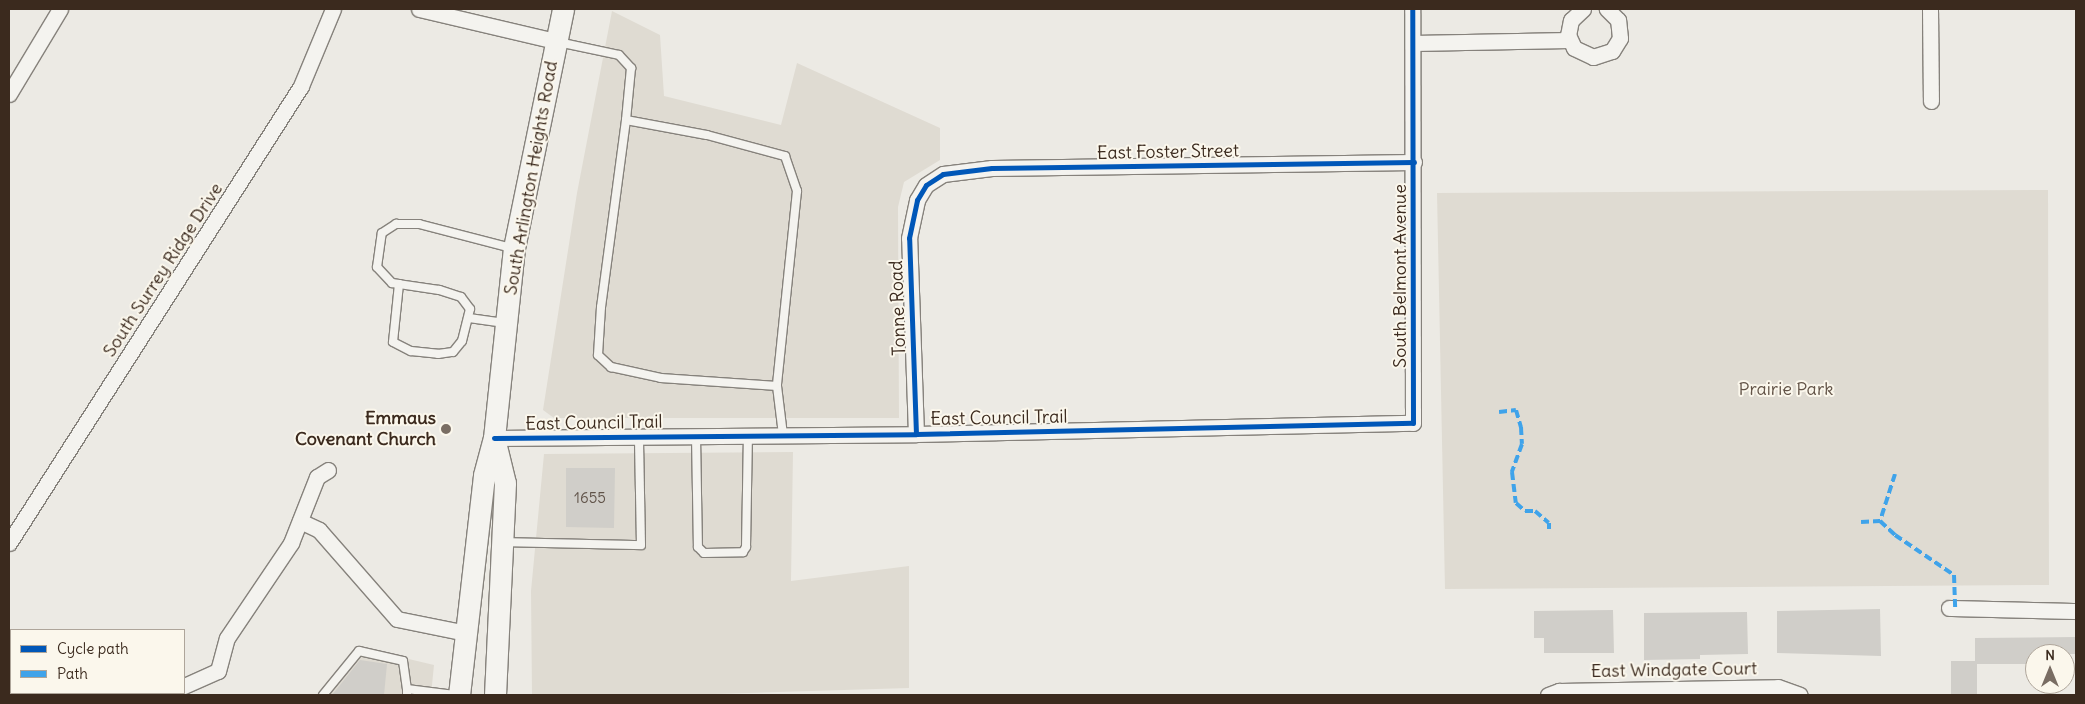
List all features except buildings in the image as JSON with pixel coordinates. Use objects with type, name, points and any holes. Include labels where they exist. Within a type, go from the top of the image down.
[{"type":"main road","name":"South Arlington Heights Road","points":[[459,695],[484,475],[494,438],[514,248],[563,9]]},
{"type":"main road","name":"South Arlington Heights Road","points":[[494,438],[505,483],[495,695]]},
{"type":"street","points":[[9,94],[60,9]]},
{"type":"street","name":"South Surrey Ridge Drive","points":[[9,543],[301,86],[333,9]]},
{"type":"street","points":[[418,9],[555,41]]},
{"type":"street","name":"South Belmont Avenue","points":[[1412,9],[1414,162],[1413,423]]},
{"type":"street","points":[[1569,40],[1571,20],[1583,9]]},
{"type":"street","points":[[1413,43],[1569,40],[1584,56],[1601,57],[1612,51],[1620,38],[1618,20],[1607,9]]},
{"type":"street","points":[[1930,9],[1931,101]]},
{"type":"street","name":"East Foster Street","points":[[926,185],[943,174],[992,168],[1414,162]]},
{"type":"street","name":"Tonne Road","points":[[916,434],[909,238],[917,200],[926,185]]},
{"type":"street","name":"East Council Trail","points":[[494,438],[916,434],[1413,423]]},
{"type":"street","points":[[185,686],[218,671],[227,638],[291,543],[300,522],[308,494],[317,477],[328,470]]},
{"type":"street","points":[[300,522],[319,530],[397,619],[466,633]]},
{"type":"street","points":[[1949,608],[2076,611]]},
{"type":"street","name":"East Windgate Court","points":[[1548,695],[1558,691],[1778,687],[1800,695]]},
{"type":"lane","points":[[555,41],[619,55],[631,68],[626,120],[600,307],[598,355],[611,367],[661,378],[777,386]]},
{"type":"lane","points":[[626,120],[707,135],[785,156],[797,191],[777,386],[783,435]]},
{"type":"lane","points":[[398,284],[393,342],[411,350],[438,354],[452,352],[462,340],[470,309],[461,297],[439,290],[398,284],[392,284],[377,267],[382,233],[396,224],[419,224],[514,248]]},
{"type":"lane","points":[[469,318],[506,323]]},
{"type":"lane","points":[[696,436],[698,547],[704,553],[743,552],[746,547],[748,436]]},
{"type":"lane","points":[[502,542],[641,545],[639,437]]},
{"type":"lane","points":[[323,695],[359,651],[403,661],[407,692],[455,695]]},
{"type":"shaded area","points":[[612,11],[660,35],[664,96],[781,125],[797,63],[940,128],[940,160],[904,182],[898,207],[899,418],[554,418],[543,410],[577,193]]},
{"type":"shaded area","name":"Prairie Park","points":[[2048,190],[2049,585],[1445,589],[1437,193]]},
{"type":"shaded area","points":[[793,452],[791,581],[909,566],[909,688],[682,695],[532,695],[531,591],[544,454]]},
{"type":"shaded area","points":[[358,647],[434,665],[431,695],[319,695]]},
{"type":"marked path","points":[[1499,412],[1516,410],[1521,427],[1522,444],[1512,472],[1516,503],[1525,511],[1535,511],[1549,523],[1549,529]]},
{"type":"marked path","points":[[1895,474],[1880,521],[1895,535],[1954,575],[1955,609]]},
{"type":"marked path","points":[[1861,522],[1880,521]]},
{"type":"cycle path","points":[[494,438],[916,434],[1413,423],[1412,9]]},
{"type":"cycle path","points":[[916,434],[909,238],[917,200],[926,185],[943,174],[992,168],[1414,162]]},
{"type":"place","name":"Emmaus Covenant Church","points":[[446,429]]}]
